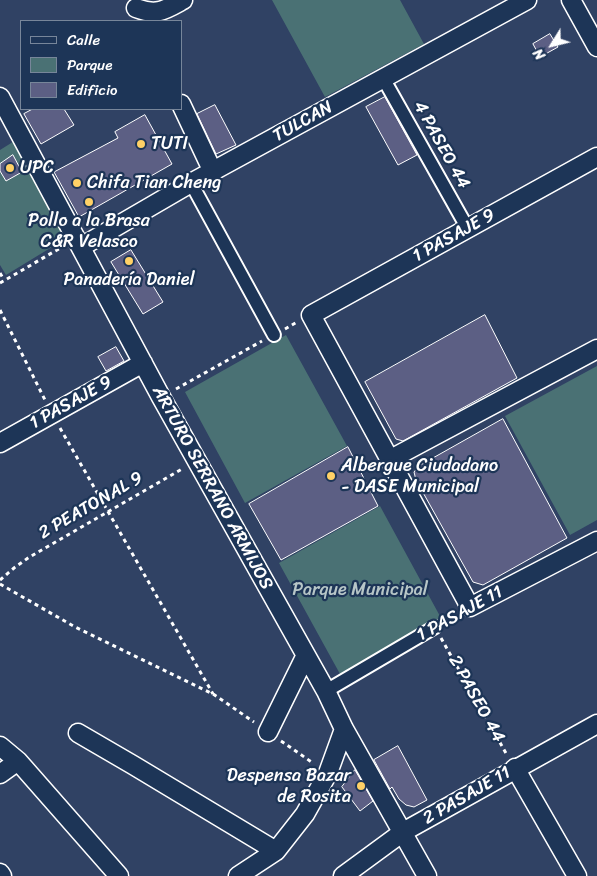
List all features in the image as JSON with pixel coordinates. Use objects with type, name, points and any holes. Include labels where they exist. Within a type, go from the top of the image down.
[{"type":"street","points":[[137,10],[158,12],[183,0]]},
{"type":"street","name":"TULCAN","points":[[79,243],[213,172],[526,0]]},
{"type":"street","points":[[571,0],[597,47]]},
{"type":"street","name":"4 PASEO 44","points":[[383,78],[468,229]]},
{"type":"street","name":"ARTURO SERRANO ARMIJOS","points":[[0,98],[161,397],[198,460],[326,691],[344,729],[427,876]]},
{"type":"street","points":[[182,106],[213,172]]},
{"type":"street","name":"1 PASAJE 9","points":[[311,315],[597,157]]},
{"type":"street","points":[[191,183],[274,335]]},
{"type":"street","points":[[311,315],[389,460],[597,349]]},
{"type":"street","name":"1 PASAJE 9","points":[[0,443],[143,363]]},
{"type":"street","name":"1 PASAJE 11","points":[[389,460],[470,607],[597,541]]},
{"type":"street","name":"1 PASAJE 11","points":[[326,691],[435,627]]},
{"type":"street","points":[[268,732],[306,655]]},
{"type":"street","name":"2 PASAJE 11","points":[[343,876],[403,832],[597,724]]},
{"type":"street","points":[[238,876],[276,851],[305,814],[328,774],[344,729]]},
{"type":"street","points":[[78,734],[276,851]]},
{"type":"street","points":[[0,746],[18,761],[119,876]]},
{"type":"street","points":[[0,774],[18,761]]},
{"type":"street","points":[[515,768],[576,876]]},
{"type":"path","points":[[0,283],[79,243]]},
{"type":"path","points":[[0,273],[4,280]]},
{"type":"path","points":[[0,310],[52,414],[213,694]]},
{"type":"path","points":[[161,397],[311,315]]},
{"type":"path","name":"2 PEATONAL 9","points":[[0,582],[14,568],[28,558],[198,460]]},
{"type":"path","points":[[0,582],[75,627],[213,694],[328,774]]},
{"type":"path","name":"2 PASEO 44","points":[[435,627],[515,768]]},
{"type":"green space","points":[[272,0],[400,0],[424,44],[325,97]]},
{"type":"green space","points":[[16,140],[70,236],[6,275],[0,265],[0,150]]},
{"type":"green space","points":[[286,335],[347,446],[245,503],[185,392]]},
{"type":"green space","points":[[597,366],[597,520],[570,535],[505,416]]},
{"type":"green space","name":"Parque Municipal","points":[[380,506],[441,618],[340,674],[279,563]]},
{"type":"building","points":[[550,34],[558,47],[540,57],[533,44]]},
{"type":"building","points":[[385,97],[417,155],[398,165],[366,107]]},
{"type":"building","points":[[215,105],[236,145],[216,154],[197,114]]},
{"type":"building","points":[[31,110],[65,110],[74,125],[41,144],[24,114]]},
{"type":"building","points":[[145,115],[172,164],[79,217],[54,172],[118,138],[115,132]]},
{"type":"building","name":"UPC","points":[[13,155],[22,172],[6,181],[0,171],[0,164]]},
{"type":"building","points":[[131,250],[163,302],[143,314],[111,262]]},
{"type":"building","points":[[485,315],[517,378],[403,441],[396,439],[365,382]]},
{"type":"building","points":[[116,347],[124,361],[106,371],[98,357]]},
{"type":"building","points":[[503,419],[567,538],[483,585],[473,582],[416,480],[414,472],[419,466]]},
{"type":"building","name":"Albergue Ciudadano - DASE Municipal","points":[[348,447],[378,506],[281,560],[249,504]]},
{"type":"building","points":[[398,746],[427,800],[414,807],[406,805],[399,799],[392,787],[390,789],[374,760]]},
{"type":"building","points":[[355,770],[373,801],[360,811],[342,787]]},
{"type":"place","name":"TUTI","points":[[141,144]]},
{"type":"place","name":"UPC","points":[[10,168]]},
{"type":"place","name":"Chifa Tian Cheng","points":[[77,183]]},
{"type":"place","name":"Pollo a la Brasa C&R Velasco","points":[[89,202]]},
{"type":"place","name":"Panadería Daniel","points":[[129,261]]},
{"type":"place","name":"Albergue Ciudadano - DASE Municipal","points":[[331,476]]},
{"type":"place","name":"Despensa Bazar de Rosita","points":[[361,786]]}]
